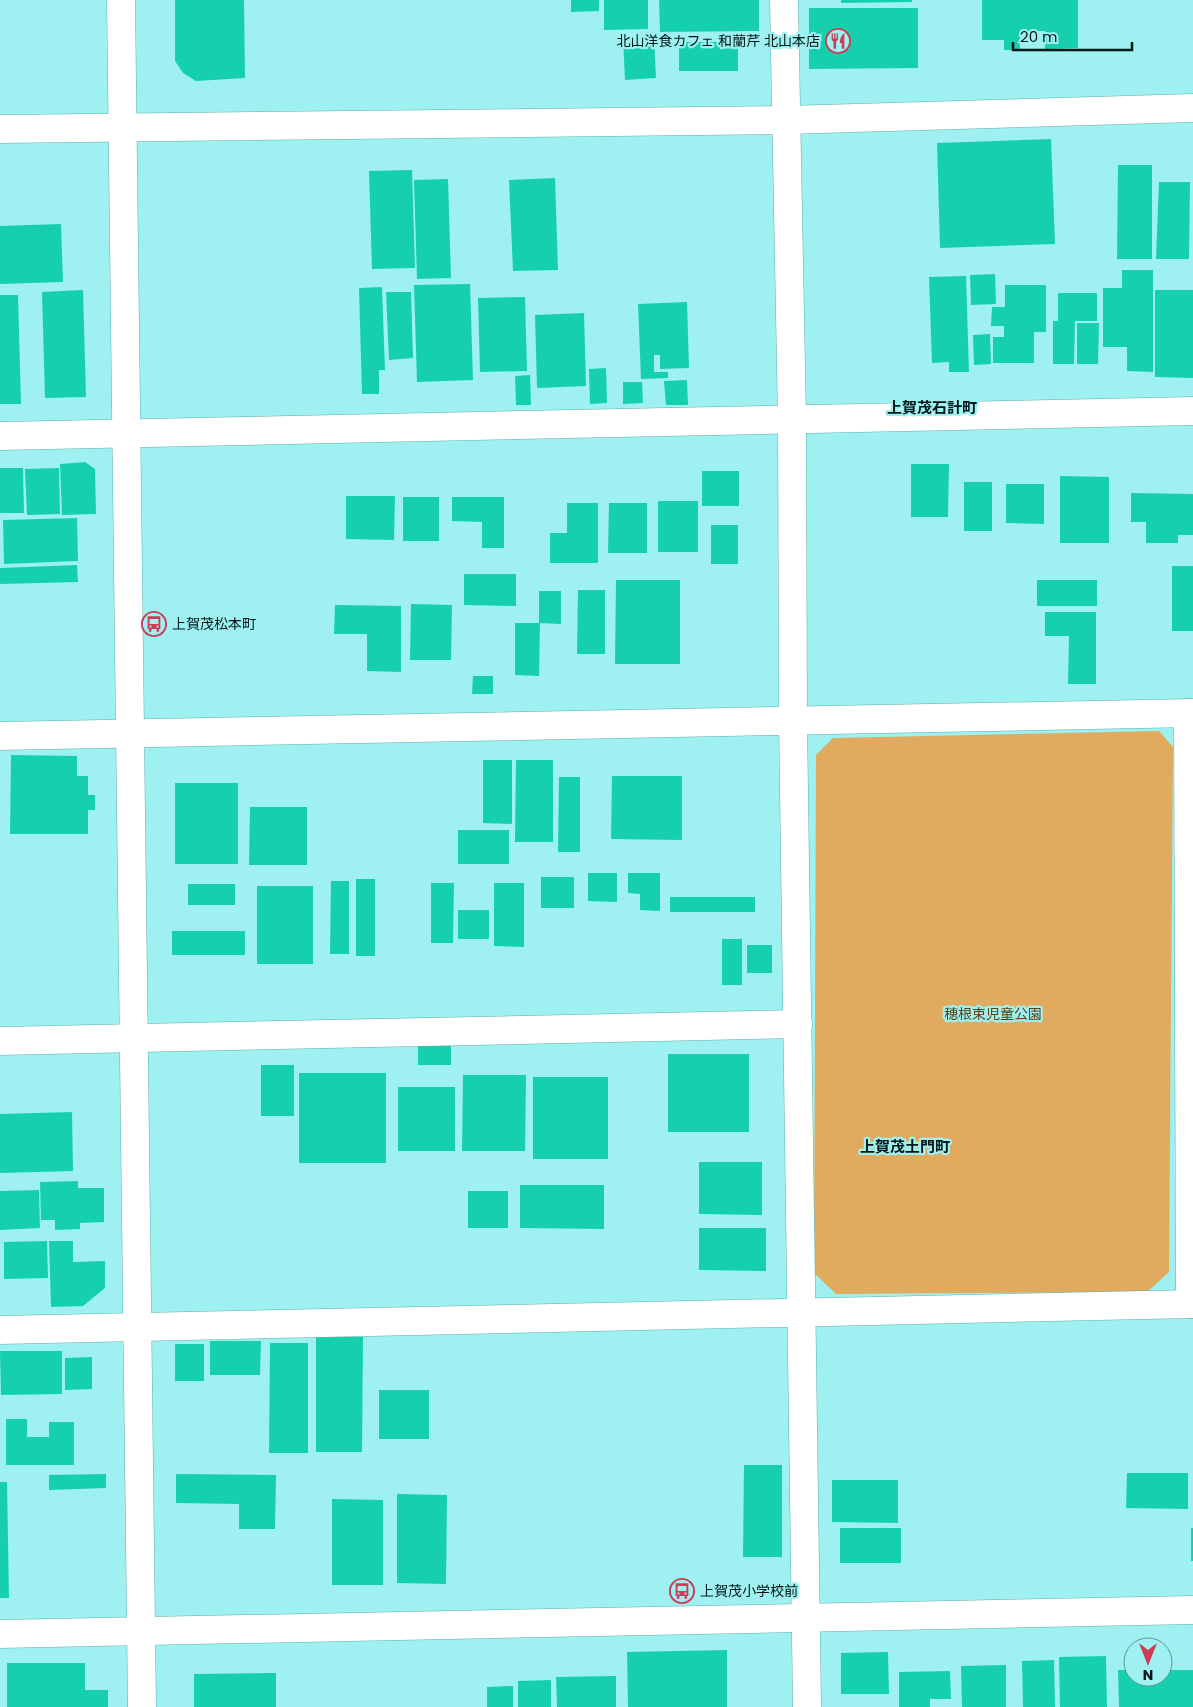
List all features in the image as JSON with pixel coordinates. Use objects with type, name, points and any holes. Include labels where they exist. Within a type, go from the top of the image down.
[{"type":"street","points":[[121,0],[142,1707]]},
{"type":"street","points":[[784,0],[792,419],[794,721],[807,1707]]},
{"type":"street","points":[[0,129],[786,120],[1193,108]]},
{"type":"street","points":[[0,436],[1193,411]]},
{"type":"street","points":[[0,736],[1191,713],[1191,1304],[0,1330]]},
{"type":"street","points":[[0,1041],[798,1024]]},
{"type":"street","points":[[0,1634],[1193,1610]]},
{"type":"green space","name":"穂根束児童公園","points":[[1159,731],[1173,747],[1169,1272],[1147,1292],[836,1294],[814,1273],[816,755],[833,738]]},
{"type":"building","points":[[175,0],[244,0],[245,78],[196,81],[183,73],[175,61]]},
{"type":"building","points":[[571,0],[599,0],[599,11],[571,12]]},
{"type":"building","points":[[604,0],[648,0],[648,29],[604,30]]},
{"type":"building","points":[[659,0],[759,0],[759,31],[660,32]]},
{"type":"building","points":[[841,0],[912,0],[912,2],[841,3]]},
{"type":"building","points":[[982,0],[1078,0],[1078,48],[1045,49],[1045,31],[1020,31],[1020,50],[1004,50],[1004,40],[982,40]]},
{"type":"building","points":[[809,8],[918,8],[918,68],[809,69]]},
{"type":"building","points":[[654,37],[656,78],[625,80],[623,38]]},
{"type":"building","points":[[679,42],[738,42],[738,71],[679,71]]},
{"type":"building","points":[[1051,139],[1055,244],[940,248],[937,143]]},
{"type":"building","points":[[1118,165],[1152,165],[1152,259],[1117,259]]},
{"type":"building","points":[[412,170],[415,268],[372,269],[369,171]]},
{"type":"building","points":[[555,178],[558,270],[513,271],[509,180]]},
{"type":"building","points":[[448,179],[451,278],[417,279],[414,180]]},
{"type":"building","points":[[1159,182],[1190,182],[1189,259],[1156,259]]},
{"type":"building","points":[[61,224],[63,282],[0,284],[0,226]]},
{"type":"building","points":[[1122,270],[1153,270],[1153,372],[1127,371],[1127,347],[1103,347],[1103,288],[1122,288]]},
{"type":"building","points":[[995,274],[996,304],[971,305],[970,275]]},
{"type":"building","points":[[966,276],[969,372],[949,372],[949,362],[932,363],[929,277]]},
{"type":"building","points":[[470,284],[473,380],[417,382],[414,285]]},
{"type":"building","points":[[1005,285],[1046,285],[1046,332],[1034,332],[1034,363],[993,363],[993,337],[1004,337],[1004,326],[991,326],[992,307],[1005,307]]},
{"type":"building","points":[[382,287],[385,370],[379,370],[379,394],[362,394],[359,288]]},
{"type":"building","points":[[83,290],[86,397],[45,398],[42,292]]},
{"type":"building","points":[[1155,290],[1193,290],[1193,378],[1155,377]]},
{"type":"building","points":[[386,292],[411,292],[413,358],[389,360]]},
{"type":"building","points":[[1058,293],[1097,293],[1097,321],[1075,321],[1074,364],[1053,364],[1053,321],[1058,321]]},
{"type":"building","points":[[0,295],[18,295],[21,404],[0,404]]},
{"type":"building","points":[[525,297],[527,371],[480,372],[478,298]]},
{"type":"building","points":[[687,302],[689,368],[660,369],[660,355],[654,355],[654,372],[668,372],[668,378],[641,379],[638,304]]},
{"type":"building","points":[[584,313],[586,386],[537,388],[535,315]]},
{"type":"building","points":[[1077,323],[1099,323],[1098,364],[1077,364]]},
{"type":"building","points":[[990,334],[991,364],[974,365],[973,335]]},
{"type":"building","points":[[606,368],[607,403],[590,404],[589,369]]},
{"type":"building","points":[[530,375],[531,405],[516,405],[515,376]]},
{"type":"building","points":[[687,380],[688,405],[666,405],[664,381]]},
{"type":"building","points":[[623,382],[642,382],[643,403],[623,404]]},
{"type":"building","points":[[85,462],[95,469],[96,514],[62,515],[60,464]]},
{"type":"building","points":[[911,464],[949,464],[948,517],[911,517]]},
{"type":"building","points":[[0,468],[23,468],[24,513],[0,513]]},
{"type":"building","points":[[59,468],[60,514],[27,515],[25,469]]},
{"type":"building","points":[[702,471],[739,471],[739,506],[702,506]]},
{"type":"building","points":[[1060,476],[1109,477],[1109,543],[1060,543]]},
{"type":"building","points":[[964,482],[992,482],[992,531],[964,531]]},
{"type":"building","points":[[1006,484],[1044,484],[1044,524],[1006,523]]},
{"type":"building","points":[[1131,493],[1193,494],[1193,535],[1178,535],[1178,543],[1146,543],[1146,522],[1131,522]]},
{"type":"building","points":[[346,496],[395,496],[394,540],[346,539]]},
{"type":"building","points":[[403,497],[439,497],[439,541],[403,541]]},
{"type":"building","points":[[452,497],[504,497],[504,548],[482,548],[482,522],[452,521]]},
{"type":"building","points":[[658,501],[698,501],[698,552],[658,552]]},
{"type":"building","points":[[567,503],[598,503],[598,563],[550,563],[550,533],[567,533]]},
{"type":"building","points":[[609,503],[647,503],[647,553],[608,553]]},
{"type":"building","points":[[77,518],[78,561],[4,564],[3,520]]},
{"type":"building","points":[[711,525],[738,525],[738,564],[711,564]]},
{"type":"building","points":[[77,565],[78,582],[0,584],[0,568]]},
{"type":"building","points":[[1172,566],[1193,566],[1193,631],[1172,631]]},
{"type":"building","points":[[464,574],[516,574],[516,606],[464,605]]},
{"type":"building","points":[[616,580],[680,580],[680,664],[615,664]]},
{"type":"building","points":[[1037,580],[1097,580],[1097,606],[1037,606]]},
{"type":"building","points":[[578,590],[605,590],[605,654],[577,654]]},
{"type":"building","points":[[539,591],[561,591],[561,624],[539,623]]},
{"type":"building","points":[[411,604],[452,605],[451,660],[410,660]]},
{"type":"building","points":[[335,605],[401,606],[401,672],[367,671],[367,634],[334,634]]},
{"type":"building","points":[[1045,612],[1096,612],[1096,684],[1068,684],[1069,636],[1045,636]]},
{"type":"building","points":[[515,623],[540,623],[539,676],[515,675]]},
{"type":"building","points":[[473,676],[493,676],[493,694],[472,694]]},
{"type":"building","points":[[11,755],[77,756],[77,776],[88,776],[88,795],[95,795],[95,810],[88,810],[88,834],[10,834]]},
{"type":"building","points":[[483,760],[512,760],[512,824],[483,823]]},
{"type":"building","points":[[516,760],[553,760],[553,842],[515,842]]},
{"type":"building","points":[[612,776],[682,776],[682,840],[611,839]]},
{"type":"building","points":[[559,777],[580,777],[580,852],[558,852]]},
{"type":"building","points":[[175,783],[238,783],[238,864],[175,864]]},
{"type":"building","points":[[250,807],[307,807],[307,865],[249,865]]},
{"type":"building","points":[[458,830],[509,830],[509,864],[458,864]]},
{"type":"building","points":[[588,873],[617,873],[617,902],[588,901]]},
{"type":"building","points":[[628,873],[660,873],[660,911],[640,910],[640,894],[628,893]]},
{"type":"building","points":[[541,877],[574,877],[574,908],[541,908]]},
{"type":"building","points":[[356,879],[375,879],[375,956],[356,956]]},
{"type":"building","points":[[331,881],[349,881],[349,954],[330,954]]},
{"type":"building","points":[[431,883],[454,883],[453,943],[431,943]]},
{"type":"building","points":[[494,883],[524,883],[524,947],[494,946]]},
{"type":"building","points":[[188,884],[235,884],[235,905],[188,905]]},
{"type":"building","points":[[257,886],[313,886],[313,964],[257,964]]},
{"type":"building","points":[[670,897],[755,897],[755,912],[670,912]]},
{"type":"building","points":[[458,910],[489,910],[489,939],[458,939]]},
{"type":"building","points":[[172,931],[245,931],[245,955],[172,955]]},
{"type":"building","points":[[722,939],[742,939],[742,985],[722,985]]},
{"type":"building","points":[[747,945],[772,945],[772,973],[747,973]]},
{"type":"building","points":[[418,1044],[451,1044],[451,1065],[418,1065]]},
{"type":"building","points":[[668,1054],[749,1054],[749,1132],[668,1132]]},
{"type":"building","points":[[261,1065],[294,1065],[294,1116],[261,1116]]},
{"type":"building","points":[[299,1073],[386,1073],[386,1163],[299,1163]]},
{"type":"building","points":[[463,1075],[526,1075],[525,1151],[462,1151]]},
{"type":"building","points":[[533,1077],[608,1077],[608,1159],[533,1159]]},
{"type":"building","points":[[398,1087],[455,1087],[455,1151],[398,1151]]},
{"type":"building","points":[[72,1112],[73,1171],[0,1173],[0,1114]]},
{"type":"building","points":[[699,1162],[762,1162],[762,1215],[699,1214]]},
{"type":"building","points":[[78,1181],[78,1188],[104,1188],[104,1222],[80,1223],[80,1229],[55,1230],[55,1220],[41,1220],[40,1182]]},
{"type":"building","points":[[520,1185],[604,1185],[604,1229],[520,1228]]},
{"type":"building","points":[[39,1190],[40,1228],[0,1230],[0,1191]]},
{"type":"building","points":[[468,1191],[508,1191],[508,1228],[468,1228]]},
{"type":"building","points":[[699,1228],[766,1228],[766,1271],[699,1270]]},
{"type":"building","points":[[47,1241],[48,1278],[4,1279],[4,1242]]},
{"type":"building","points":[[49,1241],[73,1241],[73,1262],[105,1261],[105,1288],[83,1306],[51,1307]]},
{"type":"building","points":[[316,1337],[363,1337],[362,1452],[316,1452]]},
{"type":"building","points":[[210,1341],[261,1341],[260,1375],[210,1375]]},
{"type":"building","points":[[270,1343],[308,1343],[308,1453],[269,1453]]},
{"type":"building","points":[[175,1344],[204,1344],[204,1381],[175,1381]]},
{"type":"building","points":[[0,1351],[62,1351],[62,1394],[1,1395]]},
{"type":"building","points":[[92,1357],[92,1389],[65,1390],[65,1358]]},
{"type":"building","points":[[379,1390],[429,1390],[429,1439],[379,1439]]},
{"type":"building","points":[[6,1419],[27,1419],[27,1437],[49,1437],[49,1422],[74,1422],[74,1465],[6,1465]]},
{"type":"building","points":[[744,1465],[782,1465],[782,1557],[743,1557]]},
{"type":"building","points":[[1127,1473],[1188,1473],[1188,1509],[1126,1508]]},
{"type":"building","points":[[106,1474],[106,1488],[49,1490],[49,1475]]},
{"type":"building","points":[[176,1474],[276,1475],[275,1529],[239,1529],[239,1504],[176,1503]]},
{"type":"building","points":[[832,1480],[898,1480],[898,1523],[832,1522]]},
{"type":"building","points":[[0,1482],[7,1482],[9,1598],[0,1598]]},
{"type":"building","points":[[397,1494],[447,1495],[446,1584],[397,1583]]},
{"type":"building","points":[[332,1499],[383,1500],[383,1585],[332,1585]]},
{"type":"building","points":[[840,1528],[901,1528],[901,1563],[840,1563]]},
{"type":"building","points":[[1191,1528],[1193,1528],[1193,1561],[1191,1561]]},
{"type":"building","points":[[727,1650],[727,1707],[628,1707],[627,1652]]},
{"type":"building","points":[[888,1652],[889,1694],[841,1694],[841,1653]]},
{"type":"building","points":[[1106,1656],[1107,1707],[1060,1707],[1059,1657]]},
{"type":"building","points":[[1054,1660],[1055,1707],[1023,1707],[1022,1661]]},
{"type":"building","points":[[7,1663],[85,1663],[85,1690],[108,1690],[108,1707],[7,1707]]},
{"type":"building","points":[[1006,1665],[1006,1707],[962,1707],[961,1666]]},
{"type":"building","points":[[1118,1670],[1123,1670],[1123,1687],[1173,1687],[1173,1670],[1193,1670],[1193,1707],[1119,1707]]},
{"type":"building","points":[[950,1671],[951,1699],[930,1699],[930,1707],[899,1707],[899,1672]]},
{"type":"building","points":[[276,1673],[276,1707],[194,1707],[194,1674]]},
{"type":"building","points":[[616,1676],[616,1707],[557,1707],[556,1677]]},
{"type":"building","points":[[551,1680],[551,1707],[518,1707],[518,1681]]},
{"type":"building","points":[[513,1686],[513,1707],[487,1707],[487,1687]]},
{"type":"place","name":"北山洋食カフェ 和蘭芹 北山本店","points":[[838,41]]},
{"type":"place","name":"上賀茂松本町","points":[[154,624]]},
{"type":"place","name":"上賀茂小学校前","points":[[682,1591]]},
{"type":"district","name":"上賀茂石計町","points":[[932,407]]},
{"type":"district","name":"上賀茂土門町","points":[[905,1146]]}]
